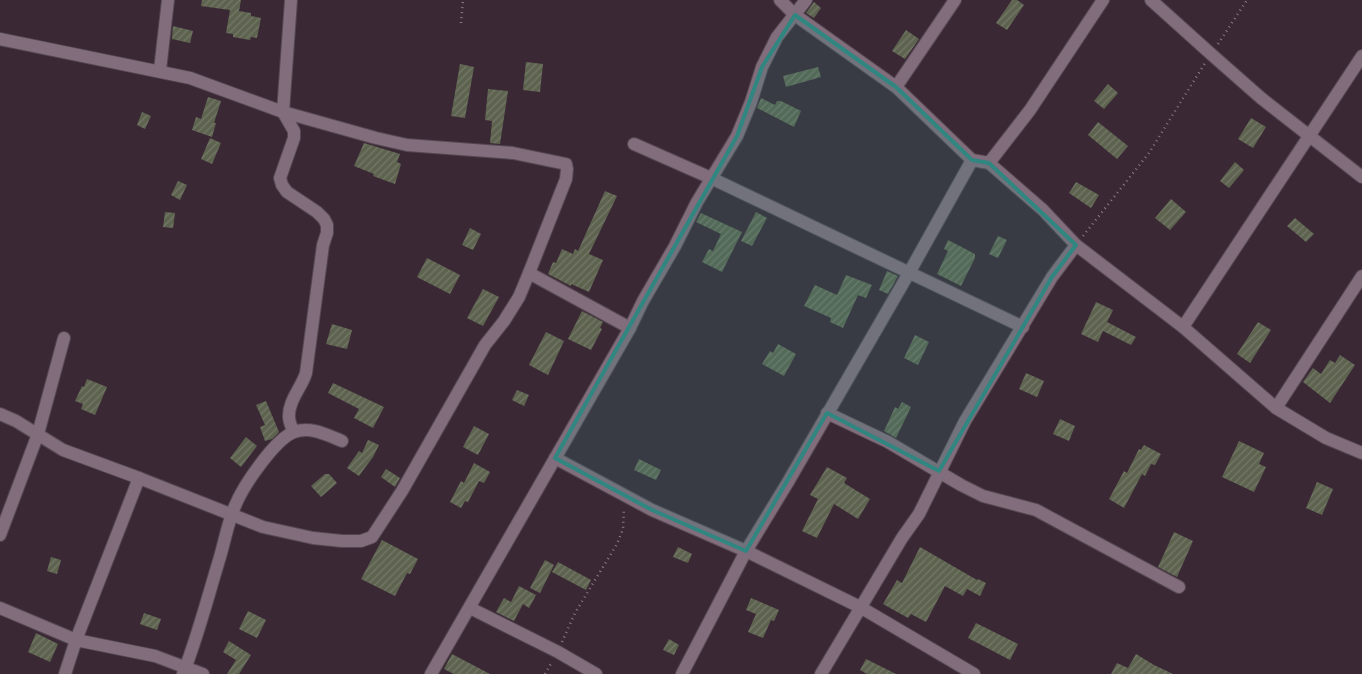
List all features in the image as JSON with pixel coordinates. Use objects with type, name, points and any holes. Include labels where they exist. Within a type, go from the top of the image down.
[{"type":"street","points":[[160,70],[168,0]]},
{"type":"street","points":[[291,0],[283,112],[294,130],[294,138],[280,178],[282,185],[293,198],[317,212],[327,225],[306,373],[291,406],[289,416],[293,432]]},
{"type":"street","points":[[780,0],[795,15],[896,87],[972,160],[989,163],[1043,210],[1076,245],[1182,327],[1276,408],[1326,438],[1362,453]]},
{"type":"street","points":[[431,674],[630,328],[711,178],[737,136],[751,102],[762,67],[777,37],[806,0]]},
{"type":"street","points":[[896,87],[955,0]]},
{"type":"street","points":[[989,163],[1030,110],[1103,0]]},
{"type":"street","points":[[1151,0],[1261,98],[1362,177]]},
{"type":"street","points":[[0,39],[160,70],[190,78],[283,112],[376,138],[407,145],[513,153],[566,164],[568,169],[566,179],[519,296],[504,321],[485,345],[402,491],[372,536],[361,540],[342,541],[312,538],[263,527],[63,450],[0,414]]},
{"type":"street","points":[[1182,327],[1362,56]]},
{"type":"street","points":[[634,144],[711,178],[1023,327]]},
{"type":"street","points":[[682,674],[746,551],[909,274],[972,160]]},
{"type":"street","points":[[820,674],[902,538],[919,514],[966,421],[1052,277],[1076,245]]},
{"type":"street","points":[[528,273],[630,328]]},
{"type":"street","points":[[1276,408],[1362,276]]},
{"type":"street","points":[[0,535],[38,434],[64,338]]},
{"type":"street","points":[[827,413],[888,442],[982,496],[1036,510],[1179,587]]},
{"type":"street","points":[[184,670],[205,609],[232,516],[243,490],[255,472],[279,442],[293,432],[317,431],[342,441]]},
{"type":"street","points":[[555,458],[652,510],[746,551],[860,607],[974,674]]},
{"type":"street","points":[[65,674],[76,640],[138,478]]},
{"type":"street","points":[[0,608],[76,640],[155,656],[184,670],[203,674]]},
{"type":"street","points":[[470,608],[558,652],[596,674]]},
{"type":"path","points":[[461,23],[463,0]]},
{"type":"path","points":[[1076,245],[1149,154],[1210,54],[1247,0]]},
{"type":"path","points":[[545,674],[558,652],[575,613],[617,544],[623,529],[625,495]]},
{"type":"highlighted area","points":[[795,15],[896,87],[972,160],[989,163],[1076,245],[1052,277],[939,471],[827,413],[746,551],[652,510],[555,458],[737,136],[762,67]]},
{"type":"building","points":[[202,0],[241,0],[239,11],[251,13],[251,16],[261,18],[257,38],[251,37],[250,40],[233,37],[233,34],[226,33],[230,10],[201,6]]},
{"type":"building","points":[[1012,0],[1017,0],[1024,5],[1007,30],[996,23]]},
{"type":"building","points":[[814,2],[821,8],[814,18],[806,13]]},
{"type":"building","points":[[173,26],[193,31],[190,43],[172,39]]},
{"type":"building","points":[[906,30],[919,39],[905,59],[892,51]]},
{"type":"building","points":[[526,62],[543,64],[540,92],[523,90]]},
{"type":"building","points":[[460,64],[474,67],[465,118],[451,116]]},
{"type":"building","points":[[818,67],[821,77],[786,87],[783,76]]},
{"type":"building","points":[[1108,84],[1118,93],[1104,109],[1094,101]]},
{"type":"building","points":[[488,89],[508,91],[500,144],[490,143],[492,121],[485,120]]},
{"type":"building","points":[[208,97],[221,101],[212,137],[192,130],[196,117],[201,119]]},
{"type":"building","points":[[761,98],[775,105],[777,101],[781,101],[801,111],[794,127],[757,108]]},
{"type":"building","points":[[142,112],[151,116],[145,129],[137,125]]},
{"type":"building","points":[[1251,118],[1266,127],[1253,148],[1238,139]]},
{"type":"building","points":[[1098,122],[1128,146],[1117,159],[1088,135]]},
{"type":"building","points":[[210,138],[221,143],[212,164],[201,159]]},
{"type":"building","points":[[364,143],[400,154],[397,162],[401,164],[395,184],[373,176],[374,174],[354,166]]},
{"type":"building","points":[[1235,162],[1244,170],[1229,188],[1220,181]]},
{"type":"building","points":[[178,181],[187,185],[180,200],[171,195]]},
{"type":"building","points":[[1076,182],[1099,195],[1091,208],[1069,193]]},
{"type":"building","points":[[605,191],[617,196],[589,254],[603,260],[589,292],[571,284],[571,286],[548,274],[553,262],[556,263],[562,249],[573,254],[575,249],[578,251]]},
{"type":"building","points":[[1171,199],[1186,212],[1170,230],[1155,218]]},
{"type":"building","points":[[165,212],[175,213],[173,228],[163,227]]},
{"type":"building","points":[[756,212],[767,218],[752,246],[741,241]]},
{"type":"building","points":[[701,213],[742,232],[722,272],[702,262],[709,249],[713,251],[721,234],[696,222]]},
{"type":"building","points":[[1295,218],[1314,234],[1306,242],[1287,226]]},
{"type":"building","points":[[470,228],[481,234],[473,250],[462,245]]},
{"type":"building","points":[[998,236],[1007,240],[998,258],[989,254]]},
{"type":"building","points":[[948,240],[975,254],[975,258],[961,286],[937,274],[948,251],[944,249]]},
{"type":"building","points":[[427,258],[460,275],[450,294],[417,277]]},
{"type":"building","points":[[887,271],[898,276],[888,294],[879,290]]},
{"type":"building","points":[[846,275],[872,285],[866,298],[858,295],[843,328],[830,322],[831,318],[804,306],[815,285],[837,295]]},
{"type":"building","points":[[483,289],[499,297],[483,326],[467,318]]},
{"type":"building","points":[[1096,302],[1113,310],[1107,322],[1136,337],[1131,345],[1103,331],[1098,342],[1081,334]]},
{"type":"building","points":[[582,311],[603,322],[600,328],[602,329],[591,350],[568,339]]},
{"type":"building","points":[[1258,322],[1271,330],[1250,363],[1237,354]]},
{"type":"building","points":[[332,324],[352,330],[347,349],[326,344]]},
{"type":"building","points":[[546,332],[564,341],[548,375],[529,365]]},
{"type":"building","points":[[915,335],[929,342],[918,365],[904,358]]},
{"type":"building","points":[[778,344],[796,354],[784,376],[762,364],[770,351],[773,353]]},
{"type":"building","points":[[1340,355],[1355,365],[1330,403],[1303,382],[1313,368],[1321,374],[1330,360],[1335,363]]},
{"type":"building","points":[[1026,373],[1044,381],[1037,397],[1019,389]]},
{"type":"building","points":[[87,379],[107,387],[95,415],[81,409],[83,404],[75,401]]},
{"type":"building","points":[[333,383],[384,407],[373,428],[354,418],[359,409],[328,393]]},
{"type":"building","points":[[517,390],[529,395],[524,406],[512,400]]},
{"type":"building","points":[[266,401],[279,432],[272,439],[265,441],[260,427],[265,425],[256,405]]},
{"type":"building","points":[[902,402],[911,407],[896,438],[884,431],[895,407],[898,409]]},
{"type":"building","points":[[1060,419],[1075,426],[1069,441],[1053,434]]},
{"type":"building","points":[[474,426],[489,434],[478,455],[463,447]]},
{"type":"building","points":[[246,437],[257,446],[241,467],[230,458]]},
{"type":"building","points":[[368,440],[379,445],[359,476],[347,468],[359,451],[362,453]]},
{"type":"building","points":[[1239,441],[1264,453],[1259,464],[1266,467],[1254,492],[1222,477]]},
{"type":"building","points":[[1144,445],[1161,454],[1155,465],[1151,464],[1145,476],[1142,474],[1124,508],[1109,499],[1124,471],[1127,473],[1139,449],[1141,450]]},
{"type":"building","points":[[639,459],[661,470],[656,480],[634,470]]},
{"type":"building","points":[[474,463],[490,472],[484,483],[479,481],[468,502],[465,501],[461,508],[450,502],[461,481],[464,483]]},
{"type":"building","points":[[827,467],[847,478],[844,483],[870,499],[858,519],[834,504],[817,538],[802,531],[818,499],[810,495]]},
{"type":"building","points":[[386,469],[400,478],[395,487],[381,477]]},
{"type":"building","points":[[325,474],[329,474],[337,483],[321,497],[311,486]]},
{"type":"building","points":[[1317,482],[1333,489],[1322,515],[1306,508]]},
{"type":"building","points":[[1174,532],[1193,541],[1177,577],[1158,567]]},
{"type":"building","points":[[382,540],[418,559],[410,574],[407,573],[395,596],[361,579]]},
{"type":"building","points":[[678,547],[692,554],[688,563],[673,557]]},
{"type":"building","points":[[920,547],[977,580],[986,583],[980,596],[967,589],[963,596],[945,586],[926,622],[911,614],[908,618],[883,604],[897,580],[902,583]]},
{"type":"building","points":[[51,557],[61,560],[57,574],[47,571]]},
{"type":"building","points":[[545,560],[554,565],[540,593],[530,588]]},
{"type":"building","points":[[558,562],[591,580],[586,590],[552,572]]},
{"type":"building","points":[[519,586],[536,595],[529,608],[523,604],[514,621],[496,612],[504,598],[511,602]]},
{"type":"building","points":[[751,598],[779,610],[774,621],[771,620],[763,638],[748,632],[756,614],[746,610]]},
{"type":"building","points":[[248,611],[266,620],[257,638],[239,629]]},
{"type":"building","points":[[144,613],[161,619],[157,630],[140,624]]},
{"type":"building","points":[[976,623],[1018,644],[1010,660],[968,638]]},
{"type":"building","points":[[36,633],[58,644],[50,662],[28,652]]},
{"type":"building","points":[[669,639],[679,645],[674,655],[663,650]]},
{"type":"building","points":[[229,641],[251,655],[239,674],[227,674],[236,660],[223,652]]},
{"type":"building","points":[[452,654],[490,674],[454,674],[444,669]]},
{"type":"building","points":[[1136,654],[1173,674],[1111,674],[1117,663],[1128,668]]},
{"type":"building","points":[[866,659],[896,674],[867,674],[860,670]]}]
